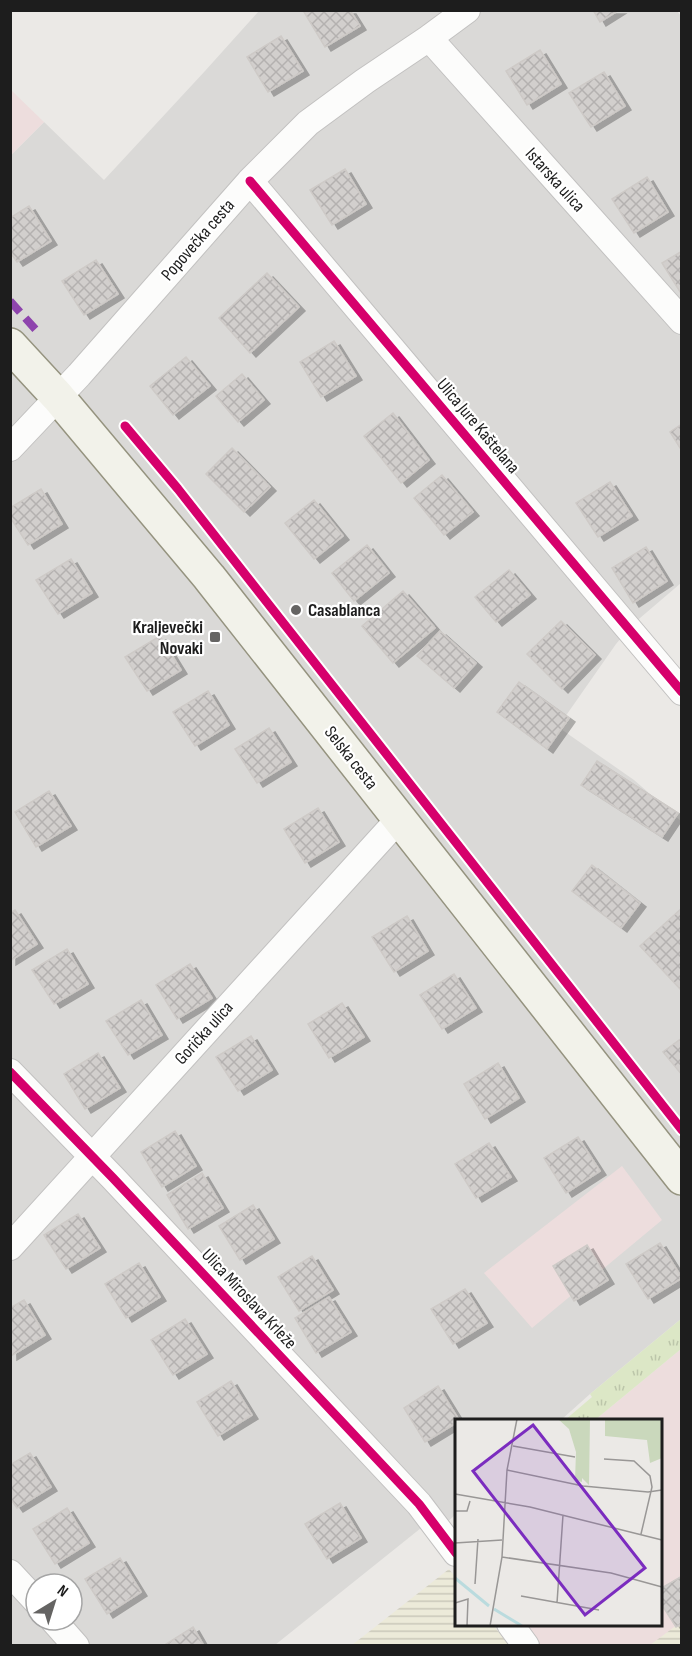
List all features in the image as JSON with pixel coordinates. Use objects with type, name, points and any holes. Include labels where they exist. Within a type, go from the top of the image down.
[{"type":"main road","name":"Selska cesta","points":[[10,345],[58,397],[209,578],[681,1178]]},
{"type":"street","name":"Popovečka cesta","points":[[10,448],[79,375],[250,181],[308,123],[467,10]]},
{"type":"street","name":"Istarska ulica","points":[[429,38],[681,321]]},
{"type":"street","name":"Ulica Jure Kaštelana","points":[[250,181],[681,692]]},
{"type":"street","name":"Gorička ulica","points":[[10,1247],[399,819]]},
{"type":"street","name":"Ulica Miroslava Krleže","points":[[10,1072],[419,1504],[455,1553]]},
{"type":"street","points":[[10,1573],[24,1588]]},
{"type":"street","points":[[511,1626],[526,1646]]},
{"type":"street","points":[[64,1632],[76,1646]]},
{"type":"shaded area","points":[[259,11],[677,11],[682,17],[681,583],[633,624],[616,644],[558,727],[634,780],[681,821],[681,1319],[562,1419],[455,1419],[455,1515],[441,1528],[421,1528],[275,1645],[91,1645],[82,1635],[69,1645],[11,1646],[11,155],[44,122],[104,180]]},
{"type":"shaded area","points":[[11,90],[44,122],[10,155]]},
{"type":"shaded area","points":[[622,1166],[662,1220],[532,1328],[484,1273]]},
{"type":"shaded area","points":[[681,1349],[681,1622],[650,1646],[538,1645],[522,1626],[662,1626],[662,1419],[596,1419]]},
{"type":"shaded area","points":[[449,1569],[455,1577],[455,1626],[494,1626],[509,1645],[352,1645]]},
{"type":"shaded area","points":[[681,1622],[681,1645],[650,1645]]},
{"type":"green space","points":[[681,1319],[681,1349],[596,1419],[566,1419],[592,1397],[590,1394]]},
{"type":"building","points":[[307,10],[350,10],[360,26],[325,47],[304,12]]},
{"type":"building","points":[[593,10],[619,10],[600,22]]},
{"type":"building","points":[[281,36],[303,71],[268,92],[247,57]]},
{"type":"building","points":[[540,50],[561,84],[527,105],[506,71]]},
{"type":"building","points":[[604,72],[625,106],[591,127],[569,93]]},
{"type":"building","points":[[345,169],[366,204],[332,225],[310,190]]},
{"type":"building","points":[[647,177],[668,212],[634,233],[612,199]]},
{"type":"building","points":[[29,206],[51,241],[17,262],[10,252],[10,218]]},
{"type":"building","points":[[682,251],[682,295],[662,263]]},
{"type":"building","points":[[96,260],[118,294],[84,315],[62,281]]},
{"type":"building","points":[[267,273],[299,307],[250,353],[219,318]]},
{"type":"building","points":[[334,341],[356,376],[321,397],[300,362]]},
{"type":"building","points":[[186,357],[210,386],[173,415],[150,386]]},
{"type":"building","points":[[242,374],[264,400],[238,422],[216,396]]},
{"type":"building","points":[[393,413],[429,460],[401,483],[364,436]]},
{"type":"building","points":[[682,424],[682,451],[670,432]]},
{"type":"building","points":[[232,448],[270,487],[244,512],[206,474]]},
{"type":"building","points":[[442,475],[473,512],[444,535],[414,498]]},
{"type":"building","points":[[610,482],[632,516],[598,537],[576,503]]},
{"type":"building","points":[[41,489],[62,524],[28,545],[10,517],[10,508]]},
{"type":"building","points":[[314,500],[343,536],[314,559],[285,523]]},
{"type":"building","points":[[367,545],[389,573],[354,601],[332,573]]},
{"type":"building","points":[[646,547],[667,581],[633,603],[612,568]]},
{"type":"building","points":[[71,559],[92,593],[58,614],[36,580]]},
{"type":"building","points":[[509,570],[530,595],[496,622],[475,597]]},
{"type":"building","points":[[403,591],[435,628],[393,663],[362,626]]},
{"type":"building","points":[[561,621],[595,655],[562,689],[527,654]]},
{"type":"building","points":[[440,631],[476,663],[454,688],[417,656]]},
{"type":"building","points":[[160,636],[181,670],[147,691],[125,657]]},
{"type":"building","points":[[519,682],[569,718],[547,749],[497,712]]},
{"type":"building","points":[[208,691],[229,725],[195,746],[173,712]]},
{"type":"building","points":[[269,728],[291,762],[257,783],[235,749]]},
{"type":"building","points":[[597,761],[678,813],[662,837],[581,785]]},
{"type":"building","points":[[49,791],[71,826],[36,847],[15,812]]},
{"type":"building","points":[[318,808],[339,842],[305,863],[284,829]]},
{"type":"building","points":[[592,865],[640,903],[621,928],[572,891]]},
{"type":"building","points":[[682,908],[682,991],[640,946]]},
{"type":"building","points":[[15,910],[37,944],[10,961],[10,913]]},
{"type":"building","points":[[407,916],[428,951],[394,972],[372,937]]},
{"type":"building","points":[[67,949],[88,984],[54,1004],[32,970]]},
{"type":"building","points":[[190,964],[212,998],[177,1019],[156,985]]},
{"type":"building","points":[[454,974],[476,1008],[442,1029],[420,995]]},
{"type":"building","points":[[141,1000],[162,1035],[128,1055],[106,1021]]},
{"type":"building","points":[[342,1003],[364,1037],[329,1058],[308,1024]]},
{"type":"building","points":[[251,1036],[272,1070],[238,1091],[216,1057]]},
{"type":"building","points":[[682,1038],[682,1075],[663,1052]]},
{"type":"building","points":[[98,1053],[120,1088],[85,1109],[64,1074]]},
{"type":"building","points":[[498,1063],[519,1098],[485,1119],[464,1084]]},
{"type":"building","points":[[175,1131],[196,1166],[162,1187],[141,1152]]},
{"type":"building","points":[[578,1137],[600,1171],[566,1193],[544,1158]]},
{"type":"building","points":[[489,1143],[511,1177],[476,1198],[455,1164]]},
{"type":"building","points":[[202,1173],[223,1208],[188,1229],[167,1195]]},
{"type":"building","points":[[253,1205],[274,1239],[240,1260],[219,1226]]},
{"type":"building","points":[[78,1214],[100,1248],[66,1269],[44,1235]]},
{"type":"building","points":[[660,1243],[682,1278],[648,1299],[626,1264]]},
{"type":"building","points":[[587,1245],[608,1280],[574,1301],[553,1266]]},
{"type":"building","points":[[312,1256],[333,1290],[299,1311],[278,1277]]},
{"type":"building","points":[[139,1263],[160,1297],[126,1318],[105,1284]]},
{"type":"building","points":[[465,1289],[487,1323],[453,1344],[431,1309]]},
{"type":"building","points":[[329,1297],[351,1332],[316,1353],[295,1318]]},
{"type":"building","points":[[24,1300],[45,1335],[11,1356],[10,1308]]},
{"type":"building","points":[[185,1319],[207,1354],[173,1375],[151,1340]]},
{"type":"building","points":[[231,1381],[252,1415],[218,1436],[197,1402]]},
{"type":"building","points":[[438,1386],[458,1419],[455,1419],[455,1424],[425,1442],[404,1408]]},
{"type":"building","points":[[30,1453],[51,1487],[17,1508],[10,1498],[10,1465]]},
{"type":"building","points":[[340,1503],[361,1538],[327,1559],[305,1524]]},
{"type":"building","points":[[67,1508],[89,1543],[55,1564],[33,1529]]},
{"type":"building","points":[[120,1558],[141,1592],[107,1614],[85,1579]]},
{"type":"building","points":[[682,1576],[682,1624],[676,1627],[662,1605],[662,1588]]},
{"type":"building","points":[[193,1627],[204,1646],[163,1646]]},
{"type":"marked path","points":[[10,301],[36,330]]},
{"type":"cycle path","points":[[250,181],[682,692]]},
{"type":"cycle path","points":[[125,426],[178,489],[682,1130]]},
{"type":"cycle path","points":[[10,1072],[113,1178],[419,1504],[455,1552]]},
{"type":"place","name":"Casablanca","points":[[296,610]]},
{"type":"place","name":"Kraljevečki Novaki","points":[[215,637]]}]
